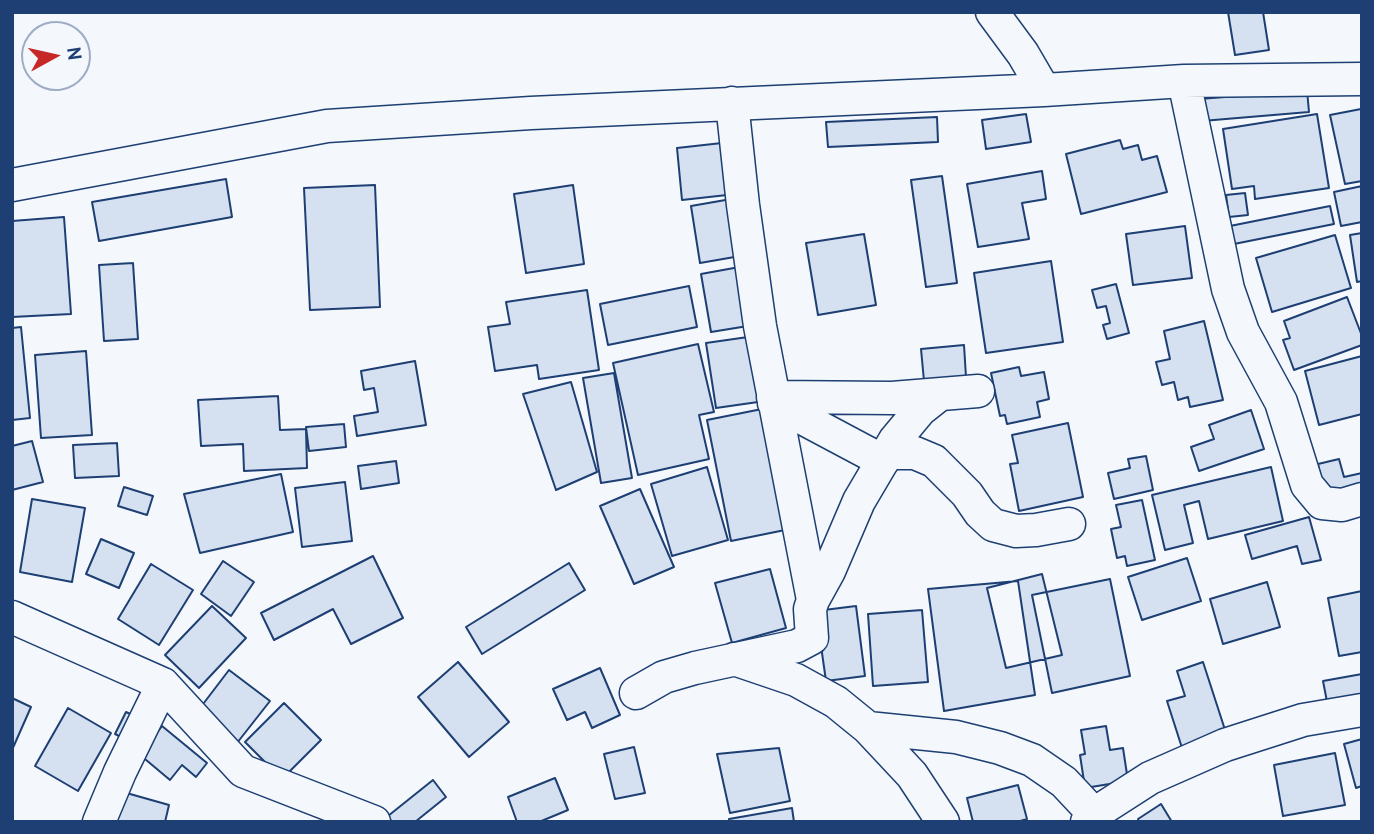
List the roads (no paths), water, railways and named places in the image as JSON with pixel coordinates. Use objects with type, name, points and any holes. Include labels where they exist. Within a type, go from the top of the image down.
[{"type":"street","points":[[992,12],[1023,54],[1044,90]]},
{"type":"street","points":[[12,186],[327,126],[1184,81],[1362,79]]},
{"type":"street","points":[[1184,81],[1228,289],[1243,332],[1280,402],[1307,485],[1322,503],[1342,505],[1362,499]]},
{"type":"street","points":[[732,103],[743,205],[773,400],[813,600]]},
{"type":"street","points":[[773,400],[939,395],[978,391]]},
{"type":"street","points":[[636,693],[664,677],[796,646],[812,638],[810,609],[813,600],[829,571],[859,501],[907,423],[939,395]]},
{"type":"street","points":[[773,400],[885,457],[915,453],[934,461],[993,525],[1016,531],[1069,524]]},
{"type":"street","points":[[12,617],[163,684],[243,771],[374,822]]},
{"type":"street","points":[[733,659],[796,680],[836,702],[868,728],[912,775],[943,822]]},
{"type":"street","points":[[99,822],[163,684]]},
{"type":"street","points":[[868,728],[956,737],[1032,760],[1064,782],[1091,818],[1150,778],[1225,745],[1303,720],[1362,710]]}]
